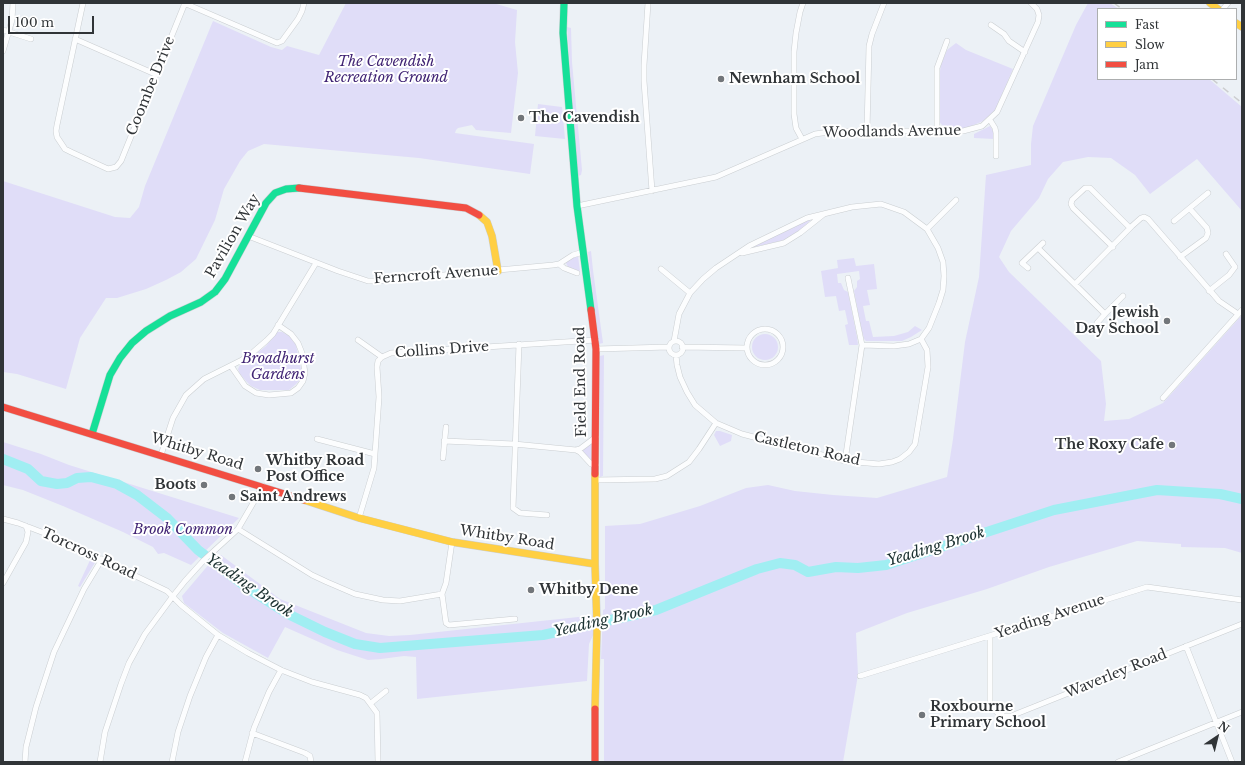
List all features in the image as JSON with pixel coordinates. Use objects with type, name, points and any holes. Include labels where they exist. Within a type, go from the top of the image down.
[{"type":"street","points":[[3,51],[9,32],[13,3]]},
{"type":"street","points":[[83,3],[75,38],[156,74]]},
{"type":"street","points":[[185,3],[277,43],[282,41],[298,19],[304,3]]},
{"type":"street","name":"Coombe Drive","points":[[75,38],[56,125],[58,137],[65,148],[71,152],[104,168],[112,169],[121,161],[185,3]]},
{"type":"street","name":"Field End Road","points":[[564,3],[563,33],[577,206],[596,340],[597,623],[595,677],[595,762]]},
{"type":"street","points":[[648,3],[644,81],[652,191]]},
{"type":"street","points":[[802,140],[796,128],[794,114],[794,52],[796,33],[803,3]]},
{"type":"street","points":[[867,131],[869,46],[884,3]]},
{"type":"street","name":"Woodlands Avenue","points":[[577,206],[716,177],[815,134],[867,131],[963,131],[973,130],[982,126],[997,112],[1038,22],[1039,15],[1037,9],[1031,3]]},
{"type":"street","points":[[991,25],[1004,34],[1009,41],[1025,52]]},
{"type":"street","points":[[3,30],[31,39]]},
{"type":"street","points":[[937,131],[937,68],[946,41]]},
{"type":"street","points":[[990,120],[996,133],[996,156]]},
{"type":"street","name":"Pavilion Way","points":[[92,434],[110,375],[120,358],[146,330],[170,316],[201,302],[215,292],[225,280],[266,203],[275,193],[286,189],[298,188],[466,208],[477,213],[487,222],[492,236],[498,271]]},
{"type":"street","points":[[1113,247],[1073,208],[1070,204],[1072,200],[1085,188],[1090,188],[1130,228]]},
{"type":"street","points":[[1174,221],[1208,193]]},
{"type":"street","points":[[926,229],[956,200]]},
{"type":"street","points":[[669,347],[674,341],[679,314],[690,293],[703,279],[732,258],[750,246],[792,224],[807,218],[852,207],[881,204],[904,212],[926,229],[938,248],[943,262],[943,290],[935,316],[921,339],[909,344],[894,346],[862,345]]},
{"type":"street","points":[[1180,257],[1206,238],[1208,233],[1207,228],[1190,208]]},
{"type":"street","points":[[732,258],[745,252],[784,243],[800,233],[824,214]]},
{"type":"street","points":[[1074,284],[1113,247],[1130,228],[1144,217],[1148,219],[1218,301],[1240,312],[1163,398]]},
{"type":"street","name":"Ferncroft Avenue","points":[[248,236],[316,263],[368,281],[498,271],[559,264],[574,255],[583,252]]},
{"type":"street","points":[[1028,268],[1022,263],[1043,243]]},
{"type":"street","points":[[1038,248],[1105,314]]},
{"type":"street","points":[[1209,291],[1229,276],[1235,267],[1226,254]]},
{"type":"street","points":[[161,455],[173,418],[186,394],[204,379],[231,366],[251,354],[273,334],[316,263]]},
{"type":"street","points":[[559,264],[564,268],[577,272]]},
{"type":"street","points":[[661,269],[690,293]]},
{"type":"street","points":[[845,461],[862,345],[848,278]]},
{"type":"street","points":[[1097,323],[1123,296]]},
{"type":"street","points":[[231,366],[245,386],[256,393],[269,395],[291,393],[298,388],[303,381],[305,373],[302,353],[298,343],[291,334],[278,325]]},
{"type":"street","points":[[765,329],[776,333],[780,337],[783,346],[781,356],[777,361],[766,366],[754,362],[747,353],[746,348],[747,342],[751,335],[756,331],[765,329]]},
{"type":"street","name":"Castleton Road","points":[[676,355],[680,378],[687,392],[695,405],[716,423],[742,434],[845,461],[879,464],[900,459],[909,452],[915,444],[928,367],[927,350],[921,339]]},
{"type":"street","points":[[358,340],[382,358]]},
{"type":"street","name":"Collins Drive","points":[[359,518],[374,468],[379,397],[376,367],[378,361],[391,353],[596,340]]},
{"type":"street","points":[[674,341],[679,342],[682,347]]},
{"type":"street","points":[[519,344],[514,444],[513,508],[520,513],[547,515]]},
{"type":"street","points":[[669,347],[671,353],[676,355],[680,353],[682,347]]},
{"type":"street","points":[[596,349],[669,347]]},
{"type":"street","points":[[682,347],[746,348]]},
{"type":"street","name":"Whitby Road","points":[[3,407],[263,486],[359,518],[452,542],[596,564]]},
{"type":"street","points":[[596,480],[655,479],[667,476],[689,462],[716,423]]},
{"type":"street","points":[[443,458],[446,427]]},
{"type":"street","points":[[576,450],[580,449],[596,437]]},
{"type":"street","points":[[317,439],[375,454]]},
{"type":"street","points":[[444,441],[514,444],[576,450],[580,452],[591,464],[596,465]]},
{"type":"street","points":[[100,762],[106,732],[121,684],[129,664],[146,634],[173,596],[204,560],[238,529],[263,486]]},
{"type":"street","name":"Torcross Road","points":[[3,519],[52,536],[167,591],[181,605],[218,635],[281,670],[312,682],[360,695],[371,703]]},
{"type":"street","points":[[3,583],[26,542],[28,532],[26,526]]},
{"type":"street","points":[[238,529],[312,575],[355,594],[383,600],[400,601],[442,594]]},
{"type":"street","points":[[452,542],[446,583],[442,594],[446,623],[449,625],[515,619]]},
{"type":"street","points":[[25,762],[26,747],[36,707],[63,630],[84,589],[102,559]]},
{"type":"street","name":"Yeading Avenue","points":[[860,676],[1147,587],[1242,600]]},
{"type":"street","name":"Waverley Road","points":[[990,636],[990,703],[992,708],[998,713],[1004,716],[1010,716],[1242,624]]},
{"type":"street","points":[[172,762],[178,732],[190,696],[206,657],[218,635]]},
{"type":"street","points":[[1186,646],[1232,762]]},
{"type":"street","points":[[245,762],[252,732],[269,692],[281,670]]},
{"type":"street","points":[[378,762],[377,713],[371,703],[386,691]]},
{"type":"street","points":[[1118,762],[1242,712]]},
{"type":"street","points":[[252,732],[298,750],[311,758]]},
{"type":"green space","name":"The Cavendish Recreation Ground","points":[[346,3],[493,3],[517,10],[515,42],[518,73],[511,133],[476,130],[472,125],[458,128],[455,133],[534,144],[530,174],[419,158],[264,144],[248,151],[240,161],[224,189],[215,220],[196,259],[181,272],[146,289],[117,298],[106,298],[80,338],[66,389],[17,374],[3,372],[3,181],[115,217],[130,218],[139,207],[145,186],[213,21],[271,47],[282,50],[287,46],[319,55]]},
{"type":"green space","points":[[1088,3],[1110,3],[1118,8],[1097,8],[1097,80],[1210,80],[1242,107],[1242,211],[1197,159],[1150,194],[1135,175],[1111,158],[1088,157],[1063,162],[1048,179],[1039,198],[1011,231],[999,257],[1009,272],[1101,361],[1106,404],[1104,421],[1129,419],[1163,403],[1242,315],[1242,553],[1225,548],[1181,547],[1181,544],[1137,541],[1049,567],[987,589],[907,613],[856,633],[858,675],[843,762],[604,762],[604,659],[601,659],[603,610],[605,609],[605,526],[640,524],[700,506],[746,488],[768,485],[795,491],[877,498],[947,477],[965,342],[979,277],[986,175],[1031,165],[1033,126],[1076,25]]},
{"type":"green space","points":[[567,27],[571,28],[572,62],[582,170],[581,175],[578,176]]},
{"type":"green space","points":[[956,43],[966,50],[1013,69],[995,110],[983,121],[967,128],[946,128],[939,121],[941,64],[947,50]]},
{"type":"green space","points":[[538,104],[562,107],[565,139],[535,136]]},
{"type":"green space","points":[[990,126],[993,131],[994,139],[974,138],[974,134]]},
{"type":"green space","points":[[812,219],[800,230],[785,240],[753,246],[802,221]]},
{"type":"green space","points":[[591,251],[603,343],[599,344],[588,252]]},
{"type":"green space","points":[[578,256],[580,271],[568,267],[566,263],[569,259]]},
{"type":"green space","points":[[854,258],[856,266],[874,264],[877,289],[867,290],[870,305],[863,306],[866,321],[869,321],[873,337],[894,336],[908,332],[915,326],[922,330],[902,341],[866,341],[861,328],[854,291],[857,287],[857,281],[860,279],[859,271],[837,274],[838,283],[841,283],[844,290],[848,292],[857,337],[858,345],[849,345],[845,325],[848,324],[845,310],[839,311],[836,296],[825,297],[821,271],[838,268],[837,260]]},
{"type":"green space","name":"Broadhurst Gardens","points":[[277,332],[282,332],[290,336],[296,345],[302,374],[300,380],[289,390],[260,390],[251,386],[240,374],[238,369],[240,365],[266,346]]},
{"type":"green space","points":[[765,334],[775,337],[778,347],[775,357],[765,360],[755,357],[752,347],[755,337]]},
{"type":"green space","points":[[604,355],[603,476],[600,477],[600,356]]},
{"type":"green space","points":[[716,431],[732,435],[731,441],[720,446],[714,435]]},
{"type":"green space","name":"Brook Common","points":[[3,442],[69,465],[239,518],[191,565],[164,553],[158,554],[153,547],[123,532],[63,506],[23,490],[3,485]]},
{"type":"green space","points":[[591,442],[591,461],[582,450]]},
{"type":"green space","points":[[221,555],[280,599],[366,633],[389,636],[410,635],[597,615],[597,627],[589,644],[587,681],[417,699],[416,657],[404,656],[368,660],[337,650],[285,627],[268,658],[223,633],[184,603],[182,596],[210,563]]},
{"type":"green space","points":[[91,558],[96,561],[80,587],[78,586]]},
{"type":"waterway","name":"Yeading Brook","points":[[3,459],[28,469],[41,481],[57,484],[67,483],[77,478],[91,477],[117,484],[137,495],[167,518],[198,550],[249,589],[288,614],[325,632],[355,644],[380,648],[543,635],[656,610],[757,569],[780,563],[795,565],[808,572],[836,567],[858,568],[886,565],[1054,510],[1157,490],[1220,494],[1242,499]]},
{"type":"railway","points":[[1114,3],[1121,8]]},
{"type":"railway","points":[[1213,80],[1242,103]]},
{"type":"traffic: fast","points":[[564,3],[563,33],[577,206],[591,310]]},
{"type":"traffic: fast","points":[[92,434],[110,375],[120,358],[132,343],[146,331],[170,316],[201,302],[215,292],[225,279],[266,203],[275,193],[286,189],[299,188]]},
{"type":"traffic: slow","points":[[1210,3],[1217,8]]},
{"type":"traffic: slow","points":[[1237,24],[1242,27]]},
{"type":"traffic: slow","points":[[479,215],[487,222],[492,236],[498,271]]},
{"type":"traffic: slow","points":[[595,474],[597,627],[595,709]]},
{"type":"traffic: slow","points":[[304,500],[359,518],[452,542],[595,564]]},
{"type":"traffic: jam","points":[[299,188],[466,208],[479,215]]},
{"type":"traffic: jam","points":[[591,310],[596,349],[595,474]]},
{"type":"traffic: jam","points":[[3,407],[304,500]]},
{"type":"traffic: jam","points":[[595,709],[595,762]]},
{"type":"place","name":"Newnham School","points":[[721,79]]},
{"type":"place","name":"The Cavendish","points":[[521,118]]},
{"type":"place","name":"Jewish Day School","points":[[1167,321]]},
{"type":"place","name":"The Roxy Cafe","points":[[1172,445]]},
{"type":"place","name":"Whitby Road Post Office","points":[[258,469]]},
{"type":"place","name":"Boots","points":[[204,485]]},
{"type":"place","name":"Saint Andrews","points":[[232,497]]},
{"type":"place","name":"Whitby Dene","points":[[531,590]]},
{"type":"place","name":"Roxbourne Primary School","points":[[922,715]]}]
